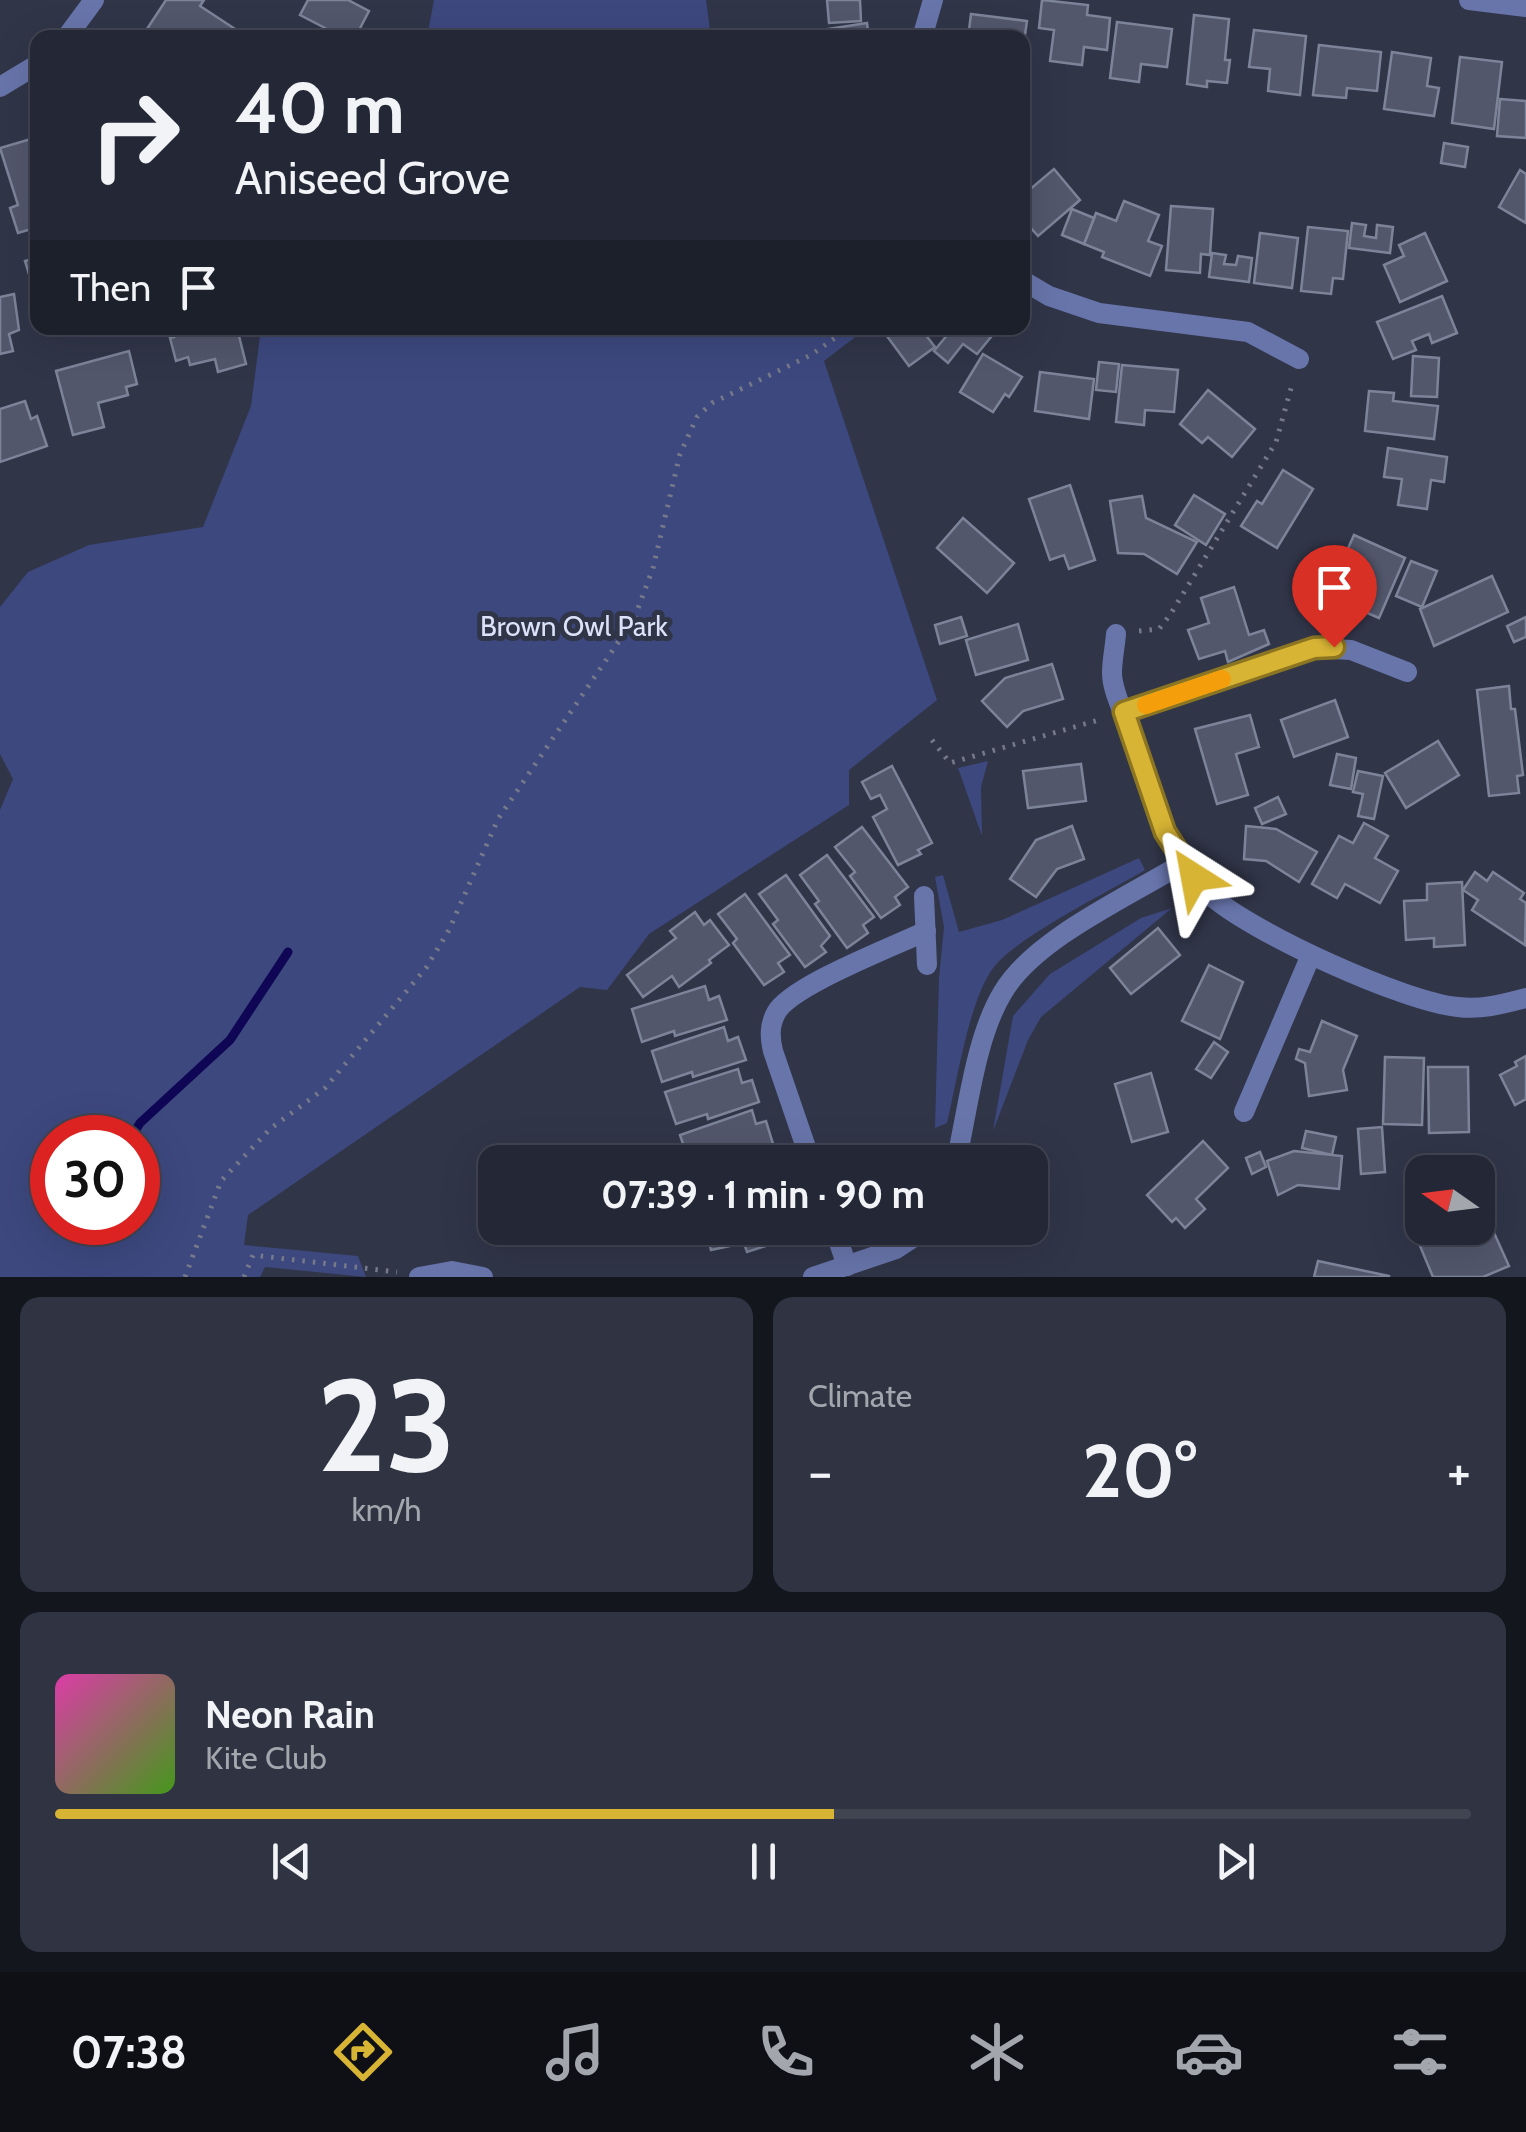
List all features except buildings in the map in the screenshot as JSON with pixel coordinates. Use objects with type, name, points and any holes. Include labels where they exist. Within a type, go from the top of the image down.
[{"type":"street","points":[[72,30],[94,0]]},
{"type":"street","points":[[924,30],[933,0]]},
{"type":"street","points":[[1469,0],[1526,7]]},
{"type":"street","points":[[0,87],[30,69]]},
{"type":"street","points":[[1030,285],[1049,296],[1099,313],[1248,332],[1299,359]]},
{"type":"street","points":[[1116,634],[1112,676],[1165,832],[1183,863],[1210,894],[1234,913],[1311,954],[1427,1001],[1460,1008],[1490,1007],[1526,998]]},
{"type":"street","points":[[1124,712],[1314,648],[1351,650],[1408,672]]},
{"type":"street","points":[[960,1145],[987,1027],[1008,983],[1060,936],[1183,863]]},
{"type":"street","points":[[924,896],[927,966]]},
{"type":"street","points":[[806,1145],[773,1052],[770,1035],[776,1012],[800,991],[926,932]]},
{"type":"street","points":[[1244,1112],[1311,954]]},
{"type":"street","points":[[840,1245],[847,1266]]},
{"type":"street","points":[[813,1277],[905,1245]]},
{"type":"street","points":[[419,1276],[452,1272],[483,1277]]},
{"type":"path","points":[[185,1277],[221,1181],[270,1129],[325,1088],[426,968],[449,930],[498,819],[626,632],[653,568],[680,454],[696,417],[712,403],[811,355],[838,335]]},
{"type":"path","points":[[1116,634],[1159,629],[1170,615],[1276,442],[1299,359]]},
{"type":"path","points":[[932,740],[950,763],[1124,712]]},
{"type":"path","points":[[244,1277],[253,1255],[419,1276]]},
{"type":"green space","points":[[434,0],[706,0],[710,30],[428,30]]},
{"type":"green space","name":"Brown Owl Park","points":[[260,335],[858,335],[824,361],[937,700],[849,770],[849,805],[649,934],[607,990],[580,987],[248,1215],[244,1245],[358,1256],[366,1277],[265,1267],[260,1277],[0,1277],[0,810],[13,779],[0,754],[0,607],[28,572],[89,545],[203,527],[251,406]]},
{"type":"green space","points":[[988,761],[981,787],[982,836],[958,768]]},
{"type":"green space","points":[[1139,858],[1145,870],[1042,929],[994,967],[971,1020],[947,1123],[935,1128],[944,927],[935,877],[943,875],[959,932],[1002,920]]},
{"type":"green space","points":[[1172,908],[1041,1017],[1028,1040],[993,1131],[1013,1016],[1050,974],[1141,918]]},
{"type":"waterway","points":[[149,1115],[230,1040],[288,952]]},
{"type":"slow traffic","points":[[1146,705],[1222,679]]},
{"type":"route","points":[[1194,877],[1165,832],[1124,712],[1314,648],[1334,647]]}]
